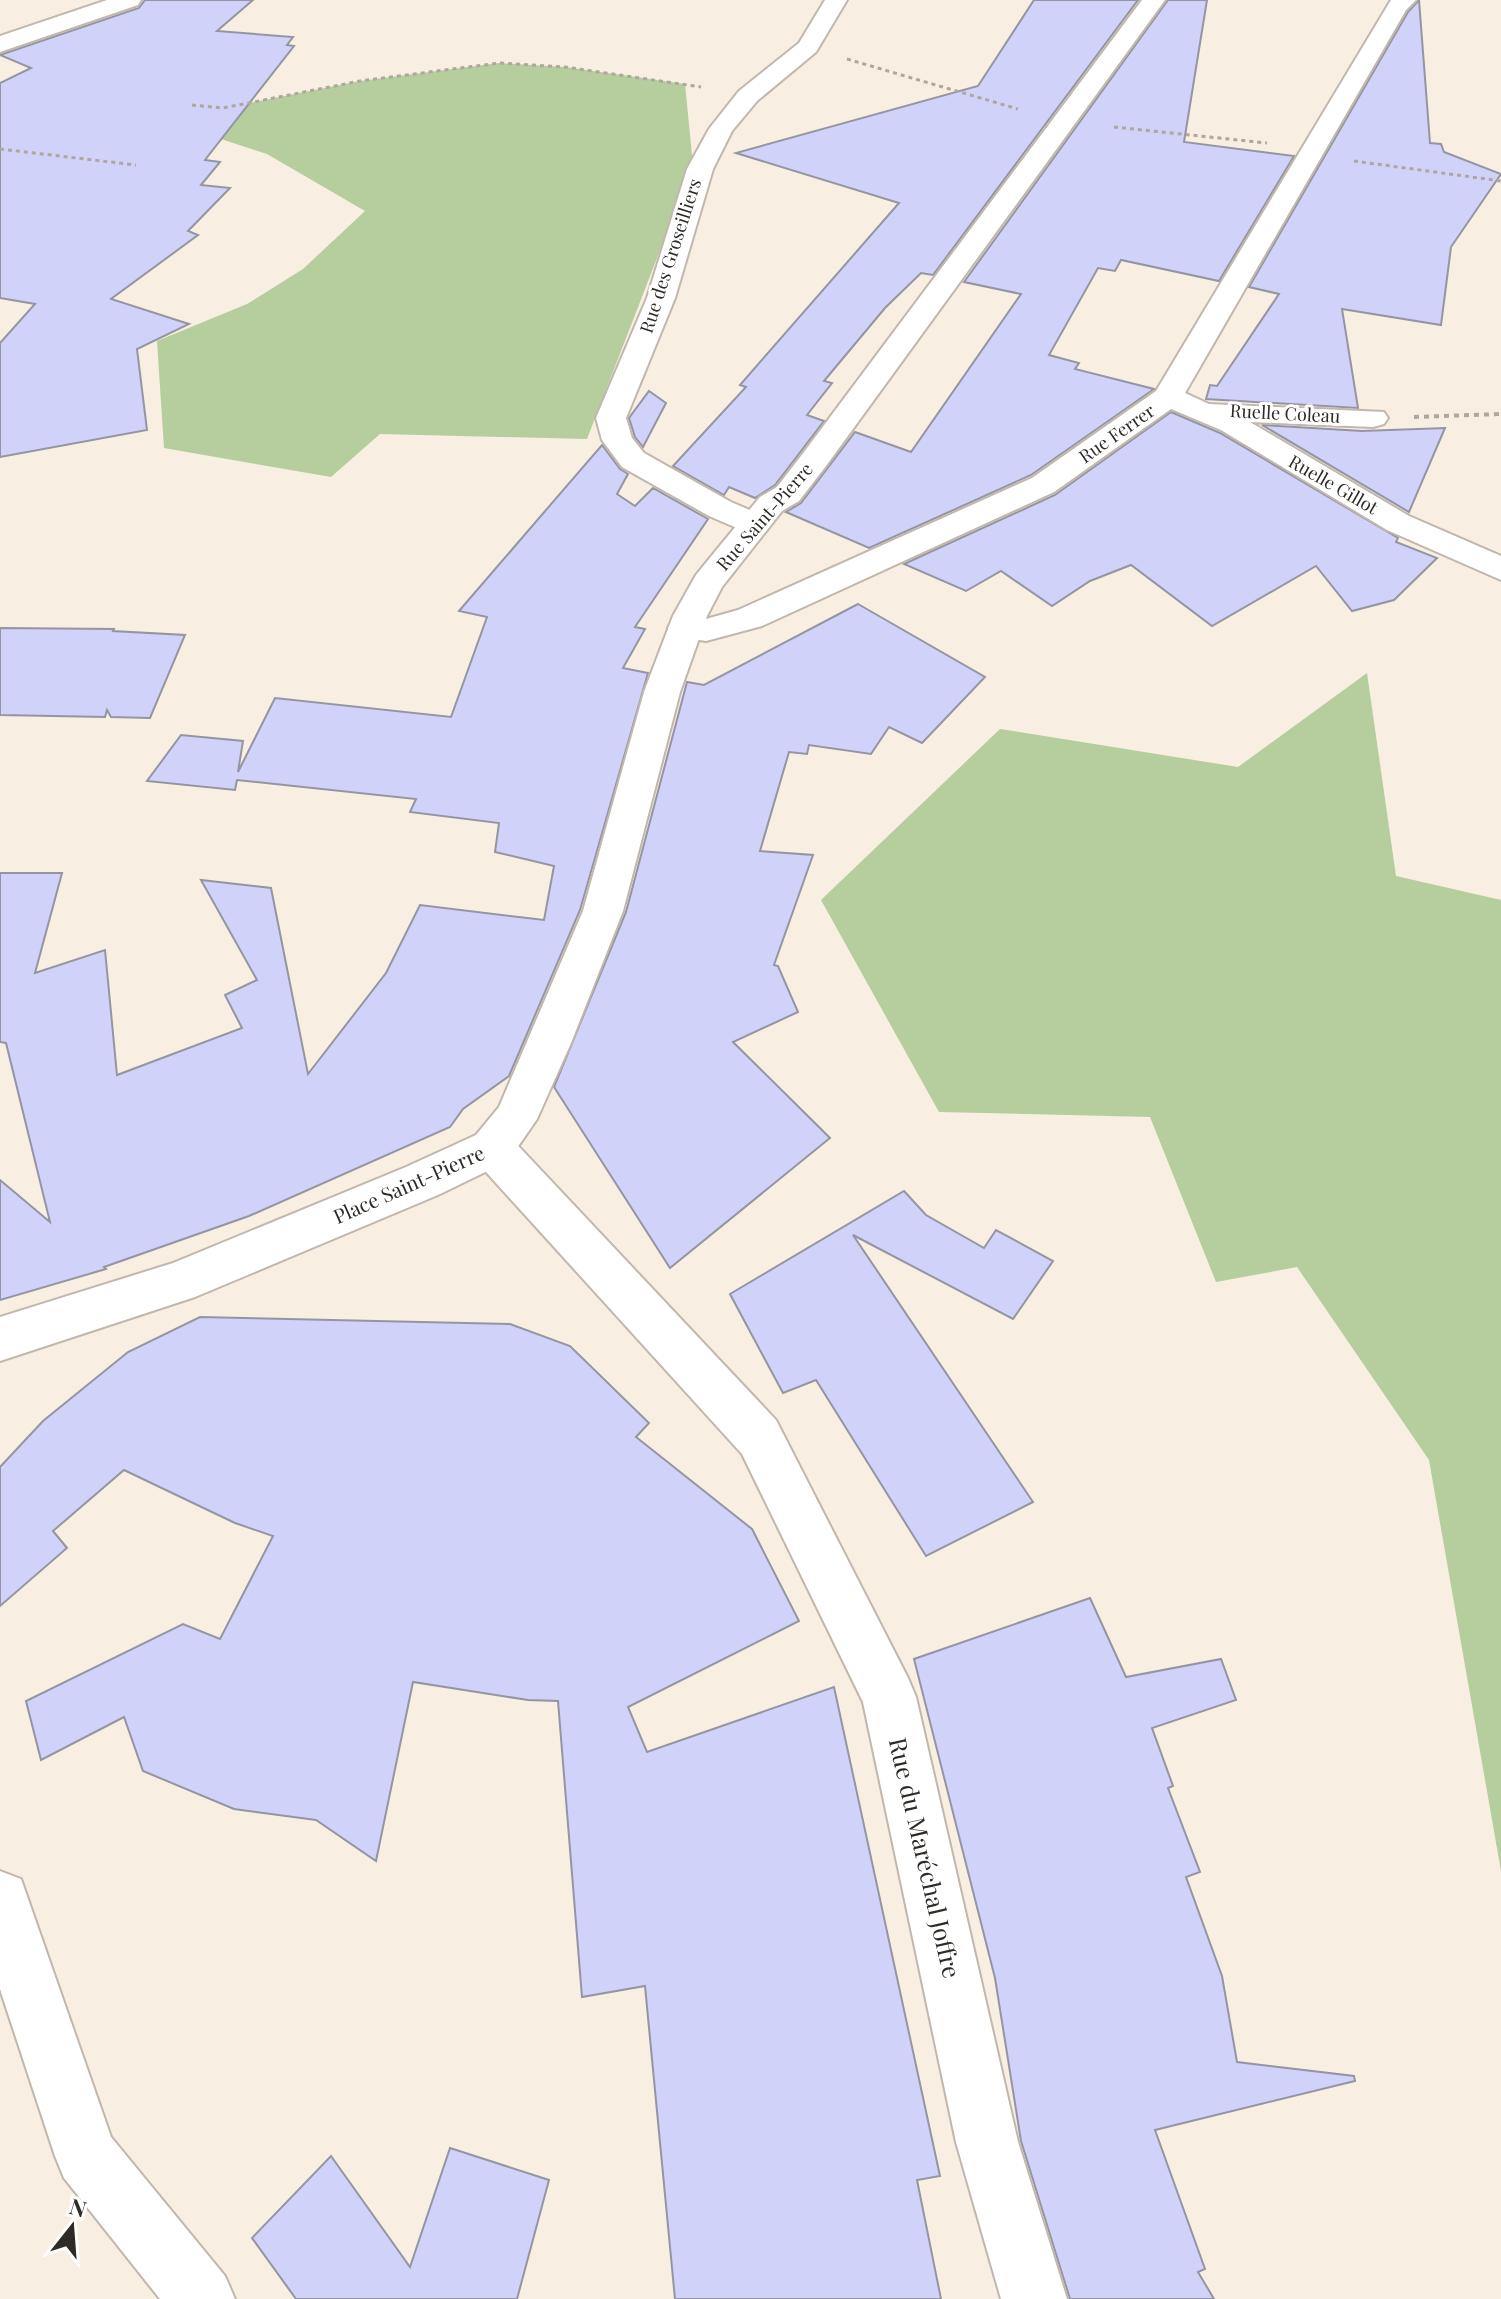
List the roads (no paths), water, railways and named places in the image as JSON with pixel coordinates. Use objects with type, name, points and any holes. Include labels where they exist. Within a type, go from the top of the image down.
[{"type":"street","points":[[0,45],[130,0]]},
{"type":"street","name":"Rue des Groseilliers","points":[[755,524],[720,509],[633,460],[617,440],[611,418],[661,298],[700,169],[721,129],[748,96],[808,47],[836,0]]},
{"type":"street","name":"Rue Saint-Pierre","points":[[492,1148],[515,1119],[550,1043],[603,911],[659,703],[685,628],[708,583],[771,504],[788,494],[815,459],[1154,0]]},
{"type":"street","name":"Rue Ferrer","points":[[685,628],[706,630],[750,618],[1043,485],[1183,403],[1313,148],[1397,6],[1405,0]]},
{"type":"street","name":"Ruelle Coleau","points":[[1183,403],[1373,418]]},
{"type":"street","name":"Ruelle Gillot","points":[[1183,403],[1232,424],[1398,523],[1501,569]]},
{"type":"street","name":"Place Saint-Pierre","points":[[0,1339],[179,1282],[422,1181],[492,1148],[759,1437]]},
{"type":"street","name":"Rue du Maréchal Joffre","points":[[759,1437],[889,1697],[987,2142],[1034,2299]]},
{"type":"street","points":[[0,1900],[86,2156],[202,2299]]}]
